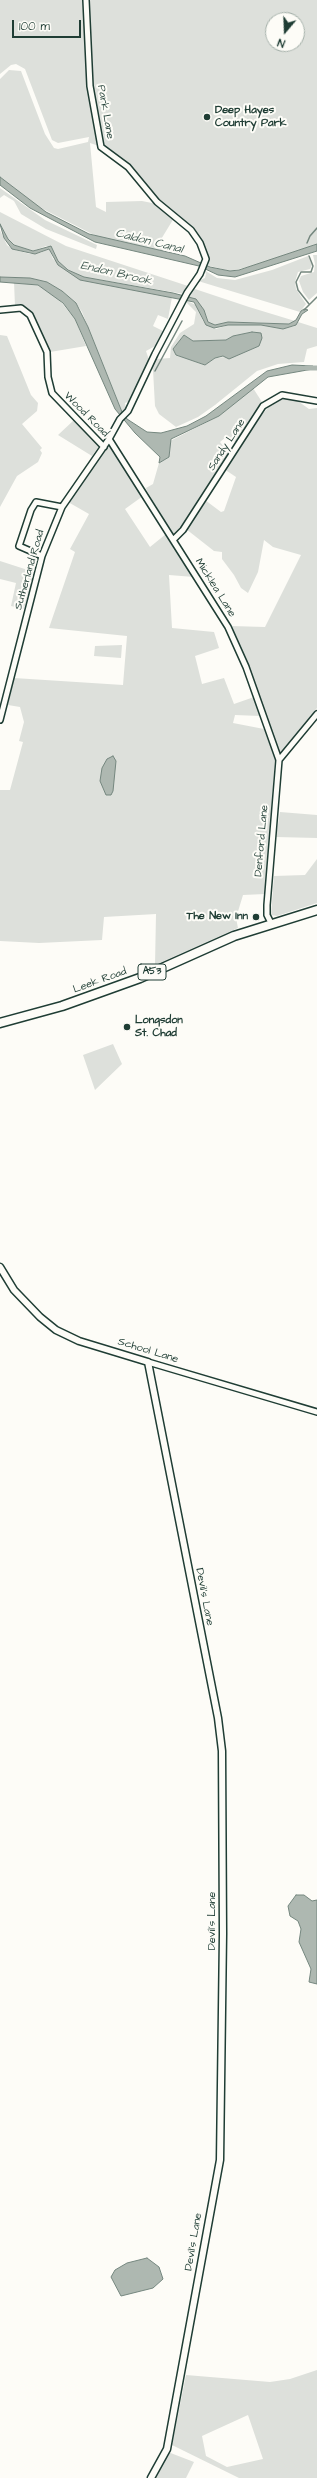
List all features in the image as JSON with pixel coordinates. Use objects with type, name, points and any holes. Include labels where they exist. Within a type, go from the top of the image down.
[{"type":"highway","name":"Leek Road","points":[[0,1023],[62,1006],[140,978],[234,936],[271,923],[317,910]]},
{"type":"street","name":"Park Lane","points":[[86,0],[90,86],[101,147],[128,167],[157,202],[192,230],[205,255],[205,262],[201,271],[187,293],[126,413]]},
{"type":"street","name":"Wood Road","points":[[0,310],[21,308],[30,315],[47,352],[48,377],[52,393],[104,447]]},
{"type":"street","name":"Sandy Lane","points":[[173,540],[183,530],[263,406],[282,395],[317,401]]},
{"type":"street","name":"Sutherland Road","points":[[0,720],[42,556],[62,507],[104,447],[120,419],[126,413]]},
{"type":"street","name":"Micklea Lane","points":[[109,439],[228,627],[246,667],[279,760]]},
{"type":"street","points":[[42,556],[19,546],[31,510],[36,502],[62,507]]},
{"type":"street","points":[[279,760],[317,714]]},
{"type":"street","name":"Denford Lane","points":[[271,923],[267,915],[267,905],[279,760]]},
{"type":"street","name":"School Lane","points":[[0,1267],[14,1290],[40,1317],[56,1330],[79,1341],[317,1412]]},
{"type":"street","name":"Devil's Lane","points":[[148,1362],[218,1718],[222,1751],[223,1934],[220,2160],[167,2449],[151,2478]]},
{"type":"shaded area","name":"Deep Hayes Country Park","points":[[0,0],[317,0],[317,244],[266,263],[230,271],[206,265],[208,256],[192,230],[174,218],[159,244],[164,251],[98,237],[37,206],[0,177],[0,79],[9,70],[21,71],[45,134],[54,148],[58,149],[88,142],[89,137],[58,143],[52,140],[25,69],[16,64],[11,65],[0,74]],"holes":[[[90,143],[102,147],[129,166],[157,204],[142,201],[106,202],[106,212],[96,207]]]},
{"type":"shaded area","points":[[0,177],[46,212],[89,234],[185,256],[210,267],[230,271],[239,270],[317,244],[317,251],[235,277],[218,275],[199,266],[95,242],[30,208],[0,185]]},
{"type":"shaded area","points":[[0,188],[45,220],[97,245],[96,249],[46,229],[21,214],[14,201],[4,195],[0,198]]},
{"type":"shaded area","points":[[0,212],[66,246],[188,286],[184,294],[84,277],[68,270],[58,261],[52,248],[46,246],[33,251],[14,245],[8,239],[0,224]]},
{"type":"shaded area","points":[[0,224],[8,239],[14,245],[33,251],[51,246],[58,261],[68,270],[84,277],[173,293],[196,299],[204,310],[208,322],[215,325],[228,322],[289,324],[296,320],[301,311],[304,309],[308,310],[302,314],[296,325],[283,329],[261,325],[228,325],[214,328],[206,325],[194,302],[80,280],[58,265],[49,249],[35,254],[12,249],[4,238]]},
{"type":"shaded area","points":[[0,230],[7,245],[12,249],[30,254],[40,253],[49,249],[53,259],[83,280],[172,297],[168,319],[158,315],[153,326],[163,331],[157,345],[146,351],[149,360],[130,401],[125,403],[126,409],[123,414],[82,312],[76,303],[62,291],[47,282],[30,278],[0,277]]},
{"type":"shaded area","points":[[313,255],[317,255],[317,293],[309,300],[303,292],[299,281],[301,276],[314,272],[315,264]]},
{"type":"shaded area","points":[[308,256],[312,265],[310,269],[298,272],[295,282],[296,289],[306,304],[300,312],[198,281],[205,278],[206,274],[204,270],[217,278],[235,280],[272,270]]},
{"type":"shaded area","points":[[0,277],[30,278],[47,282],[62,291],[76,303],[88,327],[122,412],[127,419],[147,432],[161,433],[187,426],[206,416],[267,371],[292,365],[313,366],[313,369],[268,377],[219,416],[171,439],[169,457],[159,463],[160,457],[135,433],[115,409],[75,319],[63,303],[38,285],[0,282]]},
{"type":"shaded area","points":[[14,282],[38,285],[56,296],[75,319],[86,346],[50,352],[30,310],[24,306],[15,306]]},
{"type":"shaded area","points":[[192,288],[295,321],[289,324],[238,322],[215,325],[208,322],[204,310],[187,296]]},
{"type":"shaded area","points":[[187,301],[196,305],[203,321],[216,329],[228,325],[261,325],[283,329],[294,326],[298,322],[317,328],[317,346],[307,349],[304,362],[278,364],[257,371],[198,417],[176,427],[159,414],[155,406],[153,370],[150,369],[157,359],[170,358],[171,347],[180,333],[194,324],[196,312],[187,303]],"holes":[[[252,332],[259,346],[235,356],[215,358],[205,365],[176,355],[173,349],[184,335],[193,341],[226,340],[233,336]]]},
{"type":"shaded area","points":[[252,332],[261,333],[262,338],[259,346],[229,359],[223,356],[215,358],[205,365],[176,355],[173,349],[184,335],[193,341],[226,340],[233,336]]},
{"type":"shaded area","points":[[0,335],[7,336],[31,395],[38,403],[37,411],[22,424],[42,448],[40,450],[42,453],[38,462],[17,476],[0,507]]},
{"type":"shaded area","points":[[253,388],[262,402],[237,443],[226,437],[220,442],[230,455],[183,528],[174,536],[146,488],[153,484],[159,463],[169,457],[170,441],[219,416]]},
{"type":"shaded area","points":[[282,399],[295,399],[309,409],[317,408],[317,708],[280,754],[250,670],[231,626],[265,627],[301,555],[273,547],[264,540],[258,572],[248,593],[241,588],[234,575],[222,559],[222,552],[214,551],[186,529],[205,500],[221,512],[224,511],[236,477],[224,469],[259,418],[274,401]]},
{"type":"shaded area","points":[[74,420],[99,446],[92,456],[58,435]]},
{"type":"shaded area","points":[[108,446],[111,447],[143,496],[125,509],[150,547],[166,534],[194,577],[169,575],[172,628],[214,632],[219,648],[195,656],[202,684],[224,678],[234,704],[254,697],[260,716],[235,715],[233,723],[264,729],[275,759],[265,894],[243,895],[236,918],[238,928],[155,965],[156,914],[104,917],[102,940],[39,943],[0,941],[0,790],[10,790],[23,742],[19,741],[24,722],[20,707],[8,705],[14,678],[123,685],[127,636],[49,628],[75,552],[70,549],[89,514],[68,502]]},
{"type":"shaded area","points":[[0,561],[34,572],[24,609],[11,606],[16,583],[0,579]]},
{"type":"shaded area","points":[[122,645],[121,658],[94,656],[95,646]]},
{"type":"shaded area","points":[[113,756],[116,761],[113,791],[111,795],[106,795],[100,781],[102,768],[107,759]]},
{"type":"shaded area","points":[[280,812],[317,815],[317,838],[276,837]]},
{"type":"shaded area","points":[[317,859],[317,903],[277,916],[271,915],[274,876],[305,875]]},
{"type":"shaded area","points":[[113,1044],[122,1064],[95,1090],[83,1055]]},
{"type":"shaded area","points":[[296,1895],[304,1895],[312,1901],[317,1900],[317,1984],[309,1982],[311,1969],[299,1942],[301,1929],[298,1921],[290,1916],[288,1906]]},
{"type":"shaded area","points":[[147,2258],[159,2267],[163,2279],[153,2288],[121,2296],[111,2277],[115,2270],[127,2263]]},
{"type":"shaded area","points":[[317,2370],[317,2478],[239,2478],[172,2445],[186,2375],[270,2382],[290,2379]],"holes":[[[248,2415],[263,2459],[227,2467],[206,2456],[202,2436]]]},
{"type":"shaded area","points":[[168,2452],[194,2462],[186,2478],[154,2478]]},
{"type":"waterway","points":[[307,243],[310,236],[317,228]]},
{"type":"waterway","points":[[309,256],[313,266],[311,272],[301,272],[296,282],[298,290],[309,304]]},
{"type":"waterway","name":"Endon Brook","points":[[304,310],[317,297]]},
{"type":"waterway","points":[[155,371],[182,321]]},
{"type":"waterway","points":[[306,368],[317,368]]},
{"type":"place","name":"Deep Hayes Country Park","points":[[207,117]]},
{"type":"place","name":"The New Inn","points":[[256,917]]},
{"type":"place","name":"Longsdon St. Chad","points":[[127,1027]]},
{"type":"water label","name":"Caldon Canal","points":[[149,242]]}]
